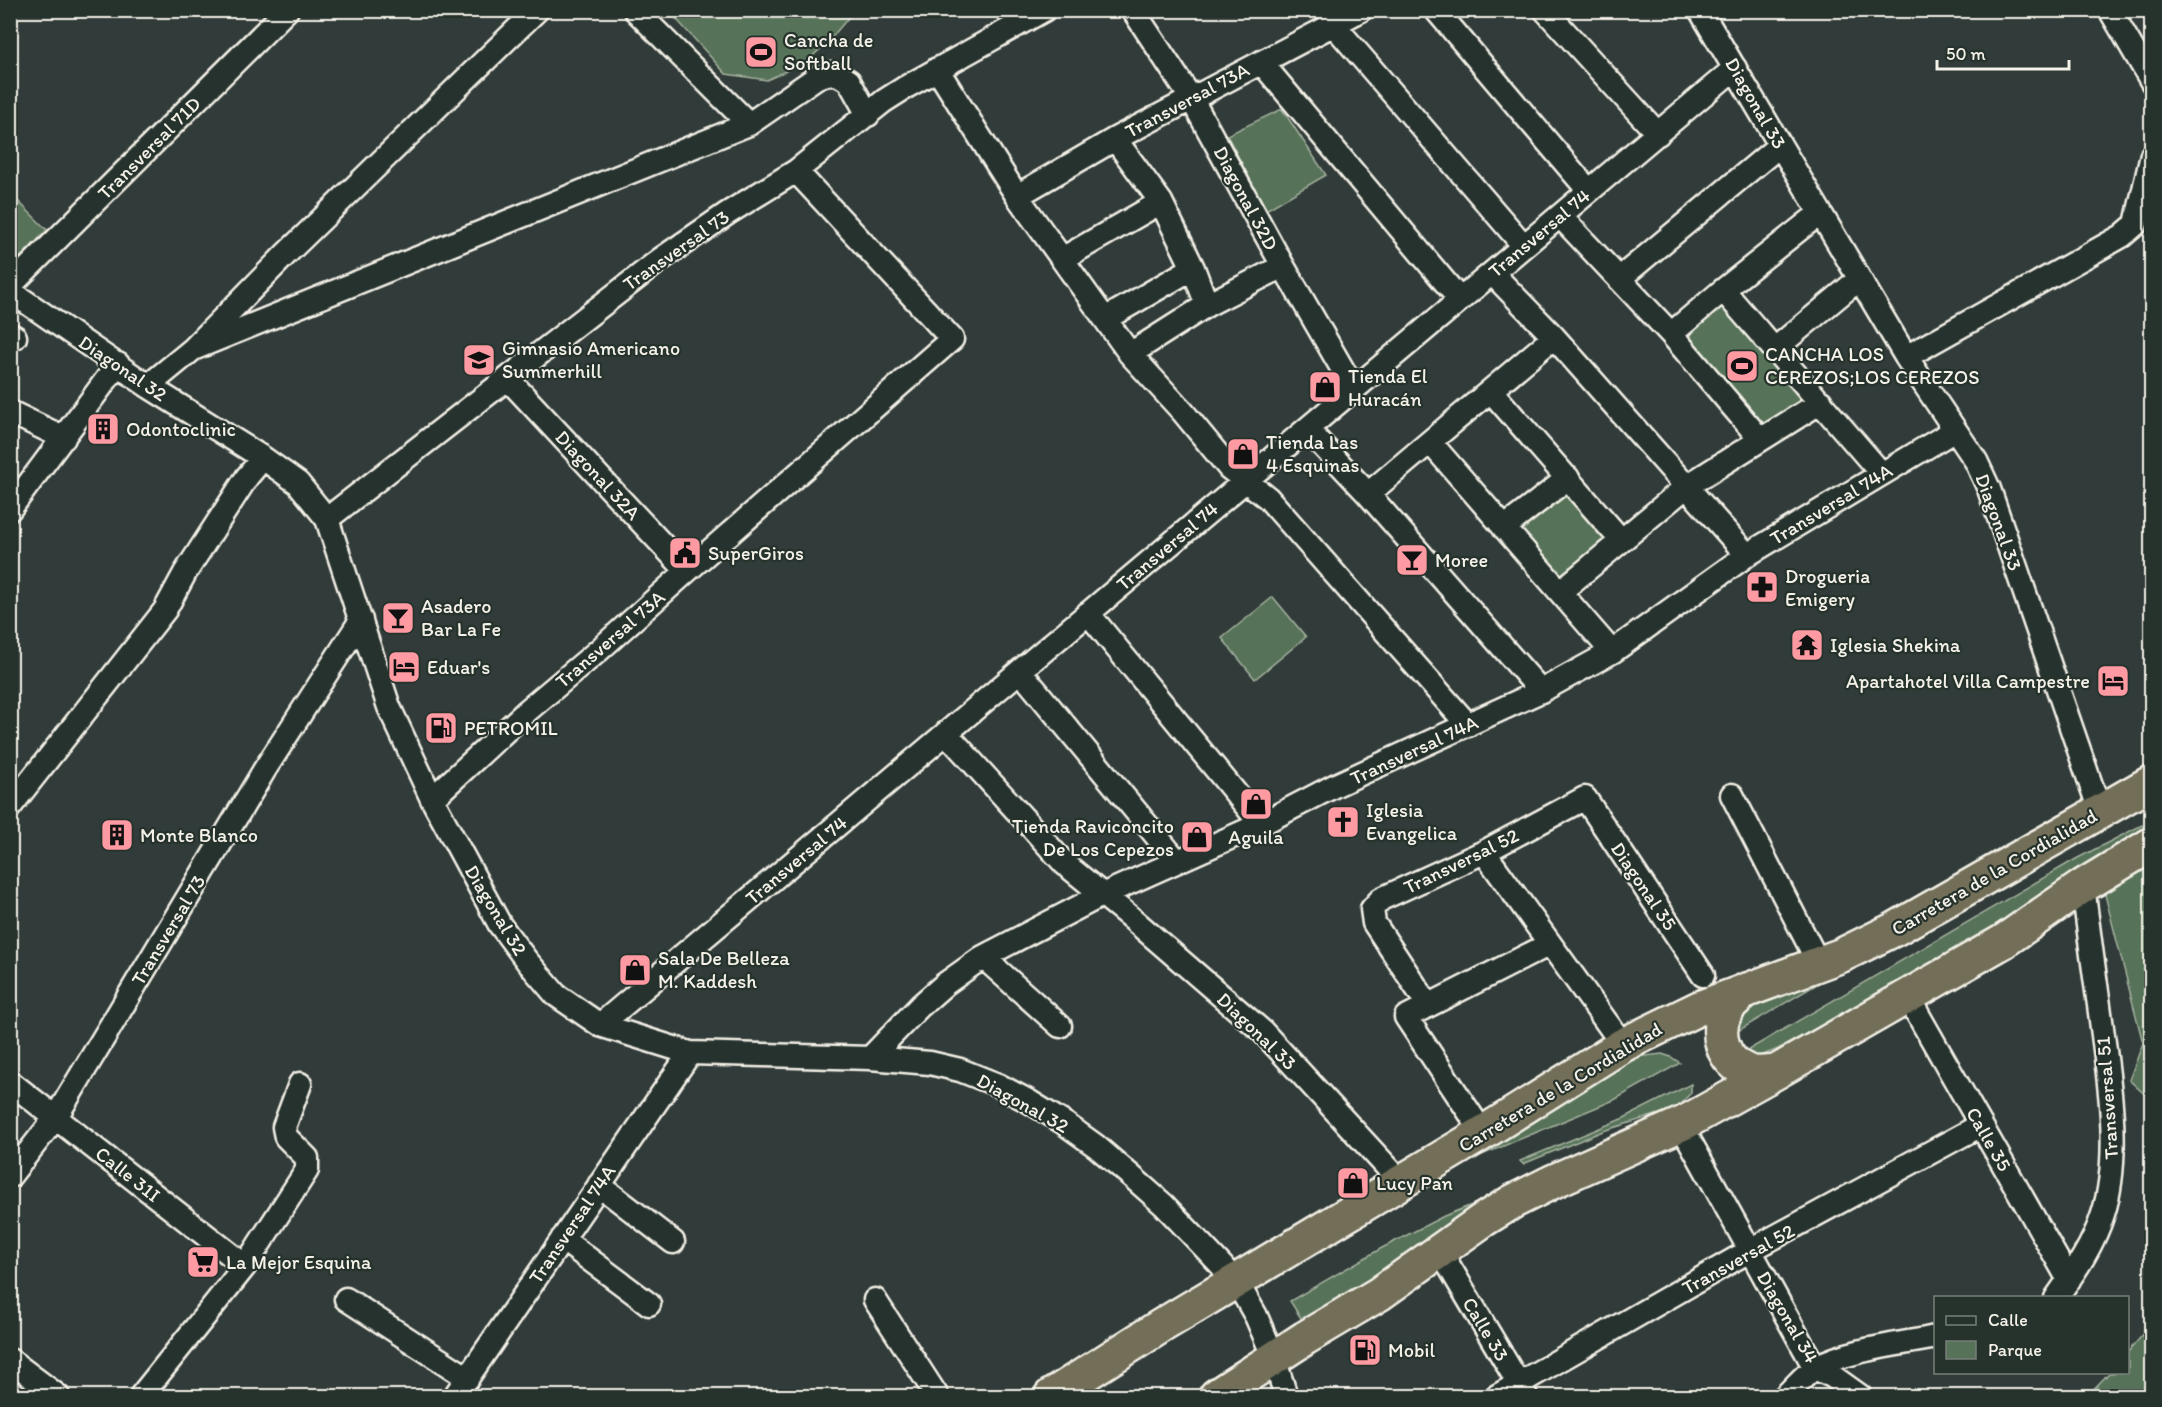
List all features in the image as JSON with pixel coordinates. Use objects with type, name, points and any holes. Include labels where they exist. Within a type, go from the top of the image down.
[{"type":"highway","name":"Carretera de la Cordialidad","points":[[1052,1396],[1234,1281],[1483,1133],[1623,1045],[1676,1018],[1819,964],[1895,929],[2151,782]]},
{"type":"highway","points":[[1379,1294],[1446,1261],[1599,1178],[1684,1124],[2004,941],[2084,886],[2151,844]]},
{"type":"highway","points":[[1746,990],[1727,1009],[1721,1022],[1720,1035],[1723,1049],[1736,1065],[1747,1071],[1760,1074],[1776,1072]]},
{"type":"highway","points":[[1216,1396],[1379,1294],[1512,1202],[1684,1124]]},
{"type":"street","name":"Transversal 71D","points":[[10,289],[287,10]]},
{"type":"street","points":[[148,386],[193,349],[285,255],[537,10]]},
{"type":"street","points":[[635,10],[749,124]]},
{"type":"street","name":"Transversal 73","points":[[327,519],[508,379],[572,326],[661,259],[728,213],[796,171],[884,101],[937,69],[1014,17],[1044,10]]},
{"type":"street","name":"Diagonal 32D","points":[[1133,10],[1191,98],[1282,266],[1354,389]]},
{"type":"street","name":"Transversal 73A","points":[[1017,196],[1115,139],[1361,10]]},
{"type":"street","points":[[1436,10],[1589,191]]},
{"type":"street","points":[[1545,10],[1658,134]]},
{"type":"street","name":"Diagonal 33","points":[[1700,10],[1906,357],[1976,460],[1989,489],[2100,811]]},
{"type":"street","points":[[2110,10],[2151,82]]},
{"type":"street","points":[[1332,24],[1524,246]]},
{"type":"street","points":[[1261,62],[1460,300]]},
{"type":"street","name":"Transversal 74","points":[[600,1025],[1735,68]]},
{"type":"street","points":[[937,69],[1017,196],[1130,354],[1183,412],[1229,468],[1268,498],[1468,725]]},
{"type":"street","points":[[193,349],[749,124],[816,77],[831,73],[849,81],[868,115]]},
{"type":"street","points":[[1115,139],[1161,202],[1193,268],[1207,305]]},
{"type":"street","points":[[1619,279],[1780,145]]},
{"type":"street","points":[[1906,357],[2122,236],[2136,224],[2151,155]]},
{"type":"street","name":"Transversal 73A","points":[[432,799],[528,710],[952,339],[796,171]]},
{"type":"street","points":[[1062,259],[1161,202]]},
{"type":"street","points":[[1671,334],[1821,213]]},
{"type":"street","points":[[1560,216],[1671,334],[1760,439]]},
{"type":"street","points":[[1130,354],[1207,305],[1282,266]]},
{"type":"street","points":[[1105,320],[1193,268]]},
{"type":"street","points":[[1492,273],[1554,337],[1747,555]]},
{"type":"street","points":[[1775,349],[1859,279]]},
{"type":"street","name":"Diagonal 32","points":[[10,289],[148,386],[263,458],[298,483],[327,519],[389,707],[432,799],[507,934],[556,994],[600,1025],[690,1053],[870,1058],[930,1063],[960,1070],[998,1084],[1064,1123],[1096,1146],[1164,1205],[1222,1266],[1257,1316],[1286,1396]]},
{"type":"street","points":[[1723,290],[1881,473]]},
{"type":"street","points":[[1368,494],[1554,337]]},
{"type":"street","points":[[10,509],[118,364]]},
{"type":"street","name":"Diagonal 32A","points":[[508,379],[687,571]]},
{"type":"street","points":[[1491,391],[1621,540]]},
{"type":"street","points":[[1560,592],[1687,486],[1821,402]]},
{"type":"street","points":[[10,412],[64,438]]},
{"type":"street","points":[[1307,429],[1368,494],[1541,691]]},
{"type":"street","name":"Transversal 74A","points":[[870,1058],[920,1006],[945,984],[983,957],[1102,895],[1261,824],[1336,785],[1541,691],[1612,652],[1747,555],[1956,430]]},
{"type":"street","points":[[1430,442],[1612,652]]},
{"type":"street","points":[[10,807],[165,610],[185,573],[247,477],[263,458]]},
{"type":"street","points":[[1504,528],[1568,478]]},
{"type":"street","points":[[1089,613],[1261,824]]},
{"type":"street","name":"Transversal 73","points":[[10,1176],[56,1117],[265,769],[360,620]]},
{"type":"street","points":[[1020,671],[1177,861]]},
{"type":"street","name":"Diagonal 33","points":[[946,734],[1065,864],[1262,1031],[1400,1181]]},
{"type":"street","points":[[1732,795],[1819,964]]},
{"type":"street","name":"Transversal 52","points":[[1428,1005],[1374,923],[1372,909],[1381,899],[1484,852],[1585,798]]},
{"type":"street","name":"Diagonal 35","points":[[1585,798],[1703,975]]},
{"type":"street","points":[[1484,852],[1623,1045]]},
{"type":"street","name":"Transversal 51","points":[[2062,1289],[2091,1246],[2103,1213],[2113,1156],[2106,1057],[2084,886]]},
{"type":"street","points":[[1483,1133],[1406,1017],[1550,944]]},
{"type":"street","points":[[983,957],[1060,1026]]},
{"type":"street","name":"Calle 35","points":[[1908,997],[1981,1125],[2062,1289]]},
{"type":"street","name":"Transversal 74A","points":[[461,1387],[690,1053]]},
{"type":"street","name":"Calle 31I","points":[[10,1082],[245,1266]]},
{"type":"street","points":[[141,1396],[245,1266],[307,1170],[307,1158],[286,1137],[284,1127],[300,1084]]},
{"type":"street","name":"Diagonal 34","points":[[1684,1124],[1749,1251],[1815,1368],[1832,1376],[1860,1396]]},
{"type":"street","name":"Transversal 52","points":[[1497,1396],[1522,1390],[1749,1251],[1981,1125]]},
{"type":"street","points":[[599,1185],[673,1242]]},
{"type":"street","points":[[562,1239],[649,1304]]},
{"type":"street","name":"Calle 33","points":[[1446,1261],[1522,1390]]},
{"type":"street","points":[[346,1299],[461,1387]]},
{"type":"street","points":[[875,1300],[937,1396]]},
{"type":"street","points":[[1785,1396],[1815,1368],[1872,1350],[1934,1338]]},
{"type":"street","points":[[10,1360],[58,1396]]},
{"type":"green space","name":"Cancha de Softball","points":[[669,11],[854,11],[827,43],[807,61],[767,80],[726,74]]},
{"type":"green space","points":[[1282,109],[1326,175],[1266,210],[1227,135]]},
{"type":"green space","points":[[10,193],[47,230],[11,267],[10,267]]},
{"type":"green space","points":[[1724,300],[1814,400],[1759,433],[1679,338]]},
{"type":"green space","points":[[1565,484],[1609,537],[1557,577],[1513,529]]},
{"type":"green space","points":[[1273,597],[1306,637],[1255,679],[1222,638]]},
{"type":"green space","points":[[2142,825],[2148,836],[1944,964],[1846,1012],[1778,1049],[1758,1057],[1743,1053],[2076,859]]},
{"type":"green space","points":[[2151,865],[2151,1100],[2129,1080],[2143,1043],[2104,891]]},
{"type":"green space","points":[[1868,954],[1733,1034],[1745,1008]]},
{"type":"green space","points":[[1662,1054],[1680,1063],[1614,1100],[1477,1157],[1473,1152],[1637,1057]]},
{"type":"green space","points":[[1691,1084],[1691,1093],[1675,1109],[1603,1131],[1523,1164],[1520,1161],[1624,1118]]},
{"type":"green space","points":[[1532,1181],[1306,1326],[1290,1301],[1382,1248],[1444,1216]]},
{"type":"green space","points":[[2151,1325],[2151,1396],[2087,1396],[2108,1374],[2129,1374],[2129,1351]]},
{"type":"place","name":"Cancha de Softball","points":[[761,52]]},
{"type":"place","name":"Gimnasio Americano Summerhill","points":[[479,360]]},
{"type":"place","name":"CANCHA LOS CEREZOS;LOS CEREZOS","points":[[1742,366]]},
{"type":"place","name":"Tienda El Huracán","points":[[1325,387]]},
{"type":"place","name":"Odontoclinic","points":[[103,429]]},
{"type":"place","name":"Tienda Las 4 Esquinas","points":[[1243,454]]},
{"type":"place","name":"SuperGiros","points":[[685,553]]},
{"type":"place","name":"Moree","points":[[1412,560]]},
{"type":"place","name":"Drogueria Emigery","points":[[1762,587]]},
{"type":"place","name":"Asadero Bar La Fe","points":[[398,618]]},
{"type":"place","name":"Iglesia Shekina","points":[[1807,645]]},
{"type":"place","name":"Eduar's","points":[[404,667]]},
{"type":"place","name":"Apartahotel Villa Campestre","points":[[2113,681]]},
{"type":"place","name":"PETROMIL","points":[[441,728]]},
{"type":"place","name":"Aguila","points":[[1256,804]]},
{"type":"place","name":"Iglesia Evangelica","points":[[1343,822]]},
{"type":"place","name":"Monte Blanco","points":[[117,835]]},
{"type":"place","name":"Tienda Raviconcito De Los Cepezos","points":[[1197,837]]},
{"type":"place","name":"Sala De Belleza M. Kaddesh","points":[[635,970]]},
{"type":"place","name":"Lucy Pan","points":[[1353,1183]]},
{"type":"place","name":"La Mejor Esquina","points":[[203,1262]]},
{"type":"place","name":"Mobil","points":[[1365,1350]]}]
